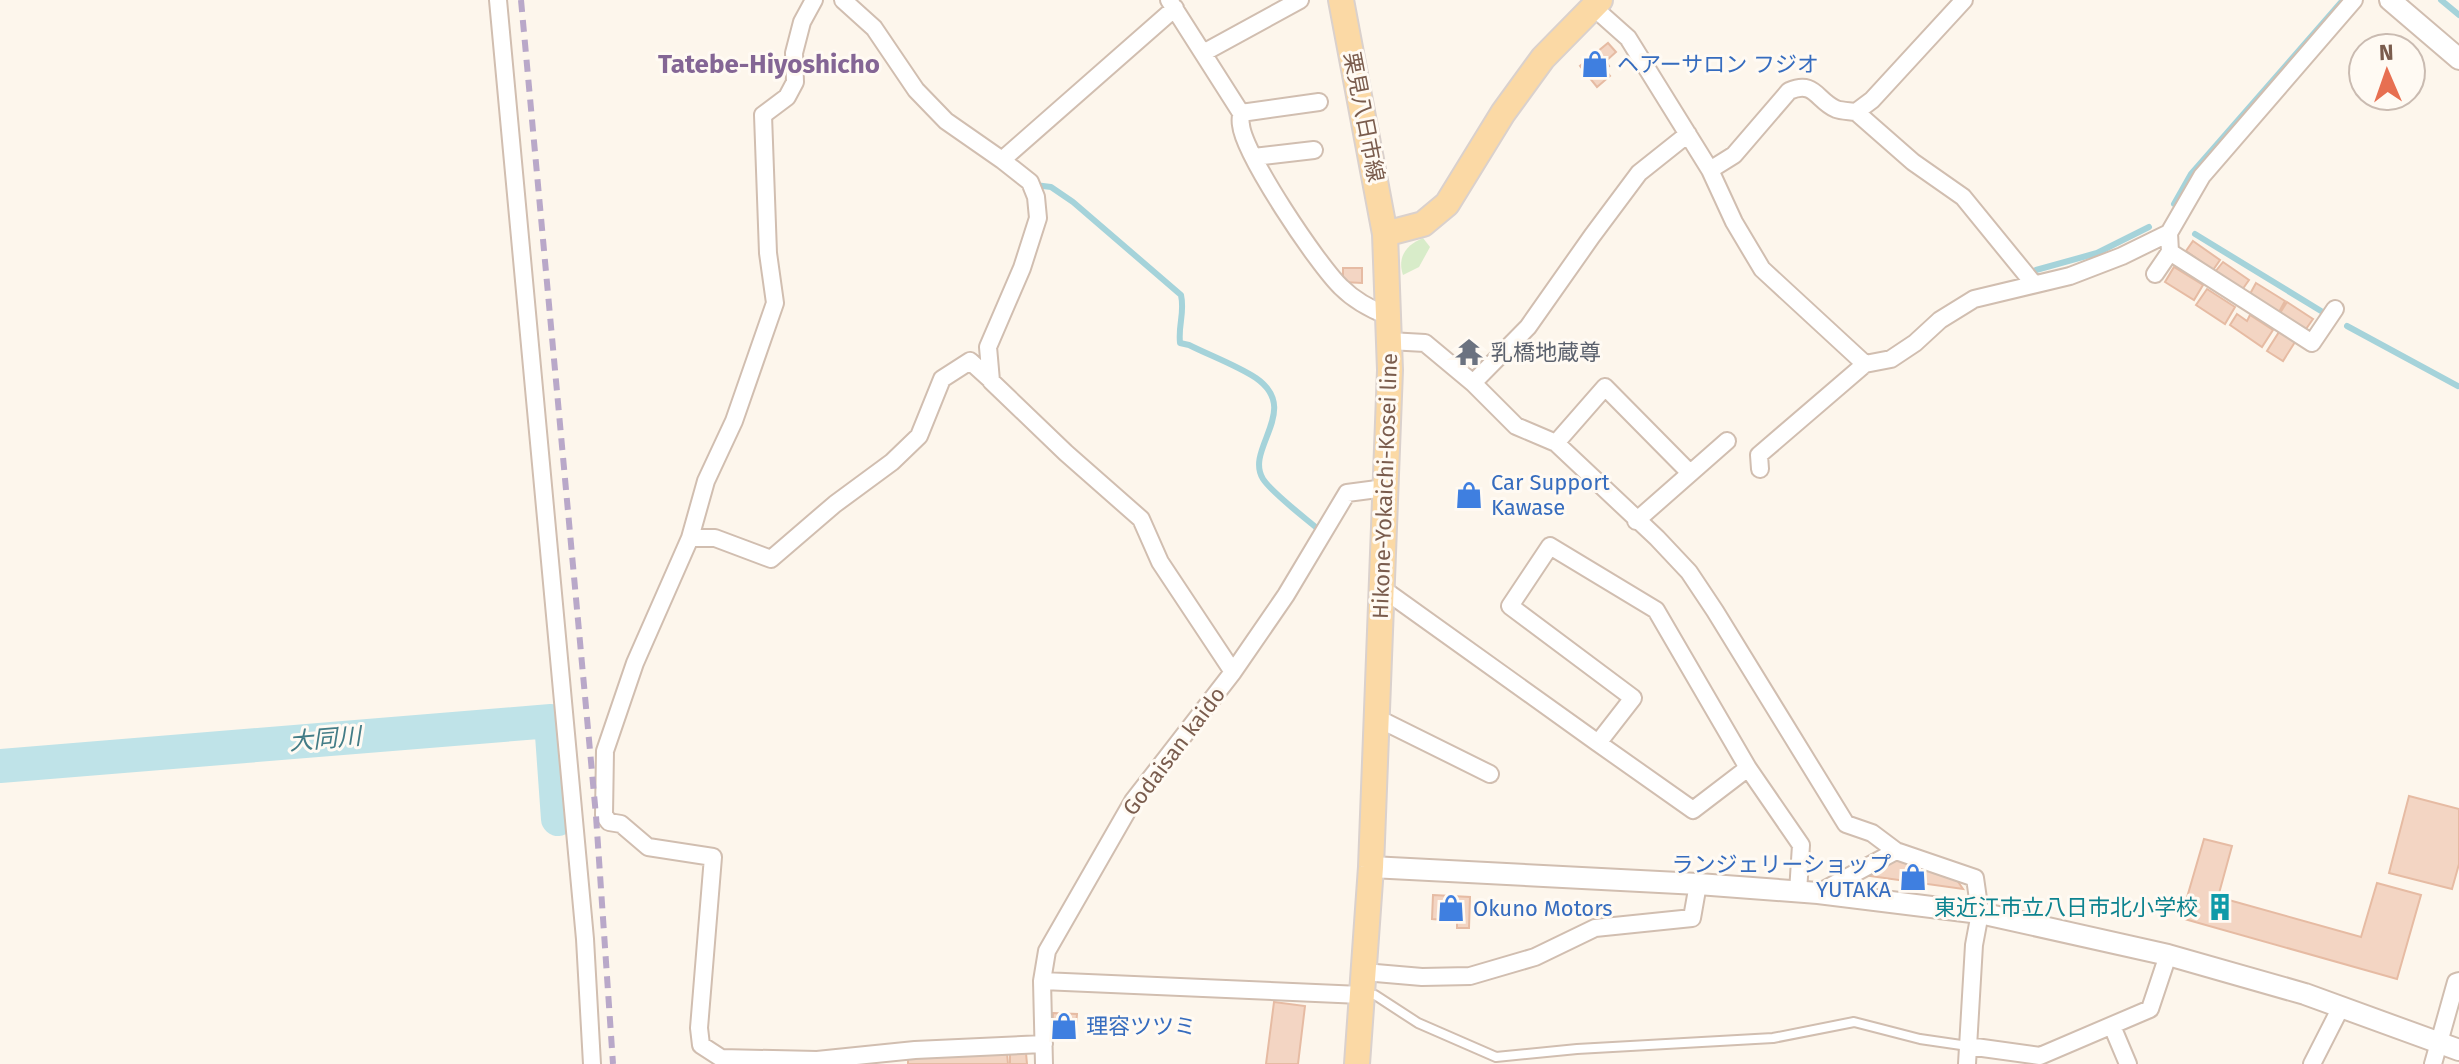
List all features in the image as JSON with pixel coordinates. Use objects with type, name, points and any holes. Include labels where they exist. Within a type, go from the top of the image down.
[{"type":"main road","name":"栗見八日市線","points":[[1341,0],[1385,234]]},
{"type":"main road","points":[[1385,234],[1423,224],[1447,204],[1496,124],[1543,58],[1595,2]]},
{"type":"main road","name":"Hikone-Yokaichi-Kosei line","points":[[1357,1064],[1371,867],[1383,589],[1389,341],[1385,234]]},
{"type":"street","points":[[498,0],[584,924],[592,1064]]},
{"type":"street","points":[[814,0],[802,22],[794,53],[795,82],[787,97],[763,115],[768,253],[775,303],[734,421],[706,481],[690,538],[635,663],[605,751],[604,815],[609,822],[621,824],[648,847],[713,857],[699,1028],[701,1045],[721,1058],[817,1060],[901,1051],[1044,1044]]},
{"type":"street","points":[[843,0],[874,28],[916,90],[946,121],[1030,182],[1036,197],[1038,218],[1022,268],[988,347],[991,380]]},
{"type":"street","points":[[1205,52],[1300,0]]},
{"type":"street","points":[[1856,112],[1872,100],[1964,0]]},
{"type":"street","points":[[2155,274],[2170,252],[2169,233],[2202,176],[2354,0]]},
{"type":"street","points":[[2390,0],[2459,59]]},
{"type":"street","points":[[2411,0],[2459,43]]},
{"type":"street","points":[[1595,2],[1628,38],[1710,170],[1734,222],[1762,269],[1865,364]]},
{"type":"street","points":[[1002,160],[1172,4],[1241,113],[1241,127],[1254,157],[1302,240],[1340,287],[1369,309],[1388,316]]},
{"type":"street","points":[[1710,170],[1734,155],[1789,91],[1801,86],[1808,88],[1836,109],[1856,112],[1913,162],[1963,197],[2034,284]]},
{"type":"street","points":[[1241,113],[1319,102]]},
{"type":"street","points":[[1473,383],[1528,327],[1639,173],[1688,134]]},
{"type":"street","points":[[1254,157],[1314,150]]},
{"type":"street","points":[[1760,469],[1759,455],[1865,364],[1891,359],[1915,343],[1940,320],[1974,299],[2070,276],[2169,233]]},
{"type":"street","points":[[2170,252],[2312,343],[2335,309]]},
{"type":"street","points":[[1389,341],[1425,343],[1473,383],[1516,426],[1556,443],[1657,538],[1698,585],[1846,824],[1872,833],[1896,851],[1975,878],[1980,913],[1974,945],[1967,1064]]},
{"type":"street","points":[[690,538],[715,538],[771,559],[835,504],[892,462],[919,436],[942,379],[970,361],[1066,453],[1141,519],[1160,562],[1233,672]]},
{"type":"street","points":[[1556,443],[1605,387],[1690,473]]},
{"type":"street","points":[[1636,521],[1727,441]]},
{"type":"street","name":"Godaisan kaido","points":[[1044,1064],[1042,981],[1047,951],[1133,801],[1233,672],[1286,595],[1347,493],[1385,488]]},
{"type":"street","points":[[1598,743],[1633,698],[1510,606],[1550,546],[1656,610],[1748,768],[1801,845],[1808,893]]},
{"type":"street","points":[[1383,589],[1693,810],[1748,768]]},
{"type":"street","points":[[1377,718],[1490,774]]},
{"type":"street","points":[[1808,893],[1896,851]]},
{"type":"street","points":[[1371,867],[1698,884],[1980,913],[2168,955],[2305,994],[2459,1050]]},
{"type":"street","points":[[1042,981],[1362,984],[1422,977],[1470,976],[1535,957],[1595,928],[1692,918],[1698,884]]},
{"type":"street","points":[[1968,1046],[2041,1060],[2150,1009],[2168,955]]},
{"type":"street","points":[[2433,1064],[2456,982],[2459,981]]},
{"type":"street","points":[[2312,1064],[2341,1007]]},
{"type":"street","points":[[2112,1026],[2128,1064]]},
{"type":"lane","points":[[1362,984],[1418,1023],[1496,1057],[1577,1049],[1773,1038],[1854,1022],[1920,1039],[1968,1046]]},
{"type":"green space","points":[[1423,238],[1430,247],[1419,267],[1403,275],[1401,263],[1404,252]]},
{"type":"building","name":"ヘアーサロン フジオ","points":[[1608,43],[1616,52],[1606,61],[1609,66],[1605,70],[1610,76],[1597,87],[1580,66]]},
{"type":"building","points":[[2193,241],[2220,260],[2213,270],[2186,251]]},
{"type":"building","points":[[2223,262],[2249,280],[2242,290],[2215,272]]},
{"type":"building","points":[[2174,267],[2203,285],[2194,300],[2165,282]]},
{"type":"building","points":[[1343,268],[1362,268],[1362,283],[1343,282]]},
{"type":"building","points":[[2256,283],[2285,301],[2279,312],[2250,294]]},
{"type":"building","points":[[2207,289],[2235,307],[2225,324],[2196,305]]},
{"type":"building","points":[[2287,302],[2313,319],[2306,329],[2280,313]]},
{"type":"building","points":[[2237,314],[2247,321],[2250,315],[2273,330],[2262,347],[2230,325]]},
{"type":"building","points":[[2279,332],[2295,342],[2283,361],[2267,351]]},
{"type":"building","points":[[2409,796],[2459,809],[2459,864],[2452,889],[2389,873]]},
{"type":"building","name":"東近江市立八日市北小学校","points":[[2204,839],[2232,846],[2218,897],[2361,937],[2377,883],[2421,895],[2397,979],[2181,918]]},
{"type":"building","name":"ランジェリーショップ YUTAKA","points":[[1897,860],[1957,880],[1963,889],[1856,874]]},
{"type":"building","name":"Okuno Motors","points":[[1433,895],[1470,897],[1469,928],[1457,928],[1457,921],[1432,919]]},
{"type":"building","points":[[1274,1002],[1305,1006],[1298,1064],[1266,1064]]},
{"type":"building","name":"理容ツツミ","points":[[1053,1013],[1077,1014],[1075,1039],[1052,1037]]},
{"type":"building","points":[[1007,1053],[1008,1064],[908,1064],[908,1058]]},
{"type":"building","points":[[1010,1053],[1026,1053],[1027,1064],[1010,1064]]},
{"type":"waterway","points":[[2174,204],[2191,174],[2343,0]]},
{"type":"waterway","points":[[2441,0],[2459,15]]},
{"type":"waterway","points":[[1035,185],[1051,187],[1073,202],[1181,295],[1180,343],[1240,369],[1269,390],[1274,403],[1273,416],[1260,455],[1259,467],[1263,479],[1318,529]]},
{"type":"waterway","points":[[2036,270],[2097,253],[2149,227]]},
{"type":"waterway","points":[[2195,234],[2321,311]]},
{"type":"waterway","points":[[2347,326],[2458,386]]},
{"type":"waterway","name":"大同川","points":[[0,766],[551,721],[558,819]]},
{"type":"railway","points":[[521,0],[596,816],[613,1064]]},
{"type":"place","name":"ヘアーサロン フジオ","points":[[1595,64]]},
{"type":"place","name":"乳橋地蔵尊","points":[[1469,352]]},
{"type":"place","name":"Car Support Kawase","points":[[1469,495]]},
{"type":"place","name":"ランジェリーショップ YUTAKA","points":[[1913,877]]},
{"type":"place","name":"東近江市立八日市北小学校","points":[[2220,907]]},
{"type":"place","name":"Okuno Motors","points":[[1451,908]]},
{"type":"place","name":"理容ツツミ","points":[[1064,1026]]},
{"type":"district","name":"Tatebe-Hiyoshicho","points":[[769,64]]}]
